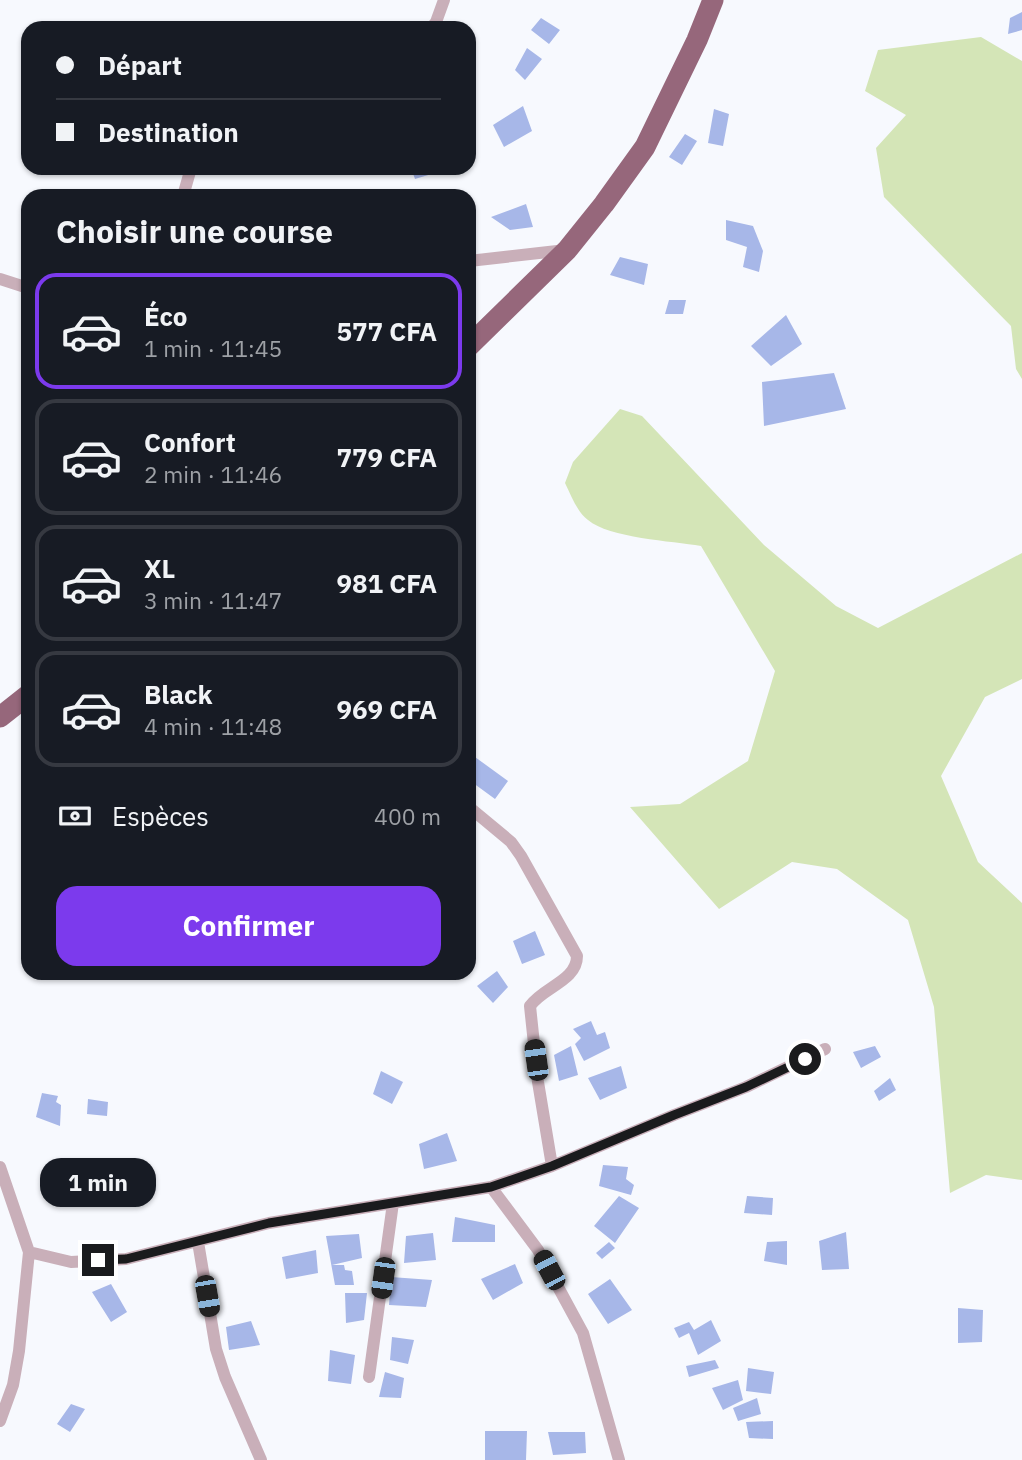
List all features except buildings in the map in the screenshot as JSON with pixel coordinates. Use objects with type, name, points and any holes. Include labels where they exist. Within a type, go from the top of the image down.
[{"type":"highway","points":[[476,339],[567,250],[645,147],[697,40],[713,0]]},
{"type":"highway","points":[[0,717],[21,700]]},
{"type":"street","points":[[436,21],[444,0]]},
{"type":"street","points":[[476,260],[567,250]]},
{"type":"street","points":[[0,279],[21,286]]},
{"type":"street","points":[[476,813],[511,842],[521,856],[577,956],[577,965],[573,972],[536,998],[530,1006],[552,1166]]},
{"type":"street","points":[[29,1252],[71,1262],[126,1259],[269,1223],[491,1187],[552,1166],[746,1087],[825,1049]]},
{"type":"street","points":[[0,1167],[29,1252],[15,1374],[0,1421]]},
{"type":"street","points":[[491,1187],[538,1250],[583,1333],[619,1460]]},
{"type":"street","points":[[369,1377],[393,1203]]},
{"type":"street","points":[[198,1242],[216,1349],[225,1377],[261,1460]]},
{"type":"green space","points":[[981,37],[1022,61],[1022,379],[1016,369],[1011,326],[884,197],[876,148],[906,115],[865,91],[878,50]]},
{"type":"green space","points":[[620,409],[642,416],[764,545],[836,606],[878,628],[1022,553],[1022,679],[985,697],[941,776],[978,862],[1022,903],[1022,1180],[986,1175],[950,1193],[934,1007],[908,920],[837,869],[792,862],[719,909],[630,807],[680,804],[748,761],[775,671],[701,546],[610,531],[588,520],[577,508],[565,483],[573,462]]},
{"type":"route","points":[[98,1260],[126,1259],[269,1223],[491,1187],[552,1166],[746,1087],[805,1059]]}]
